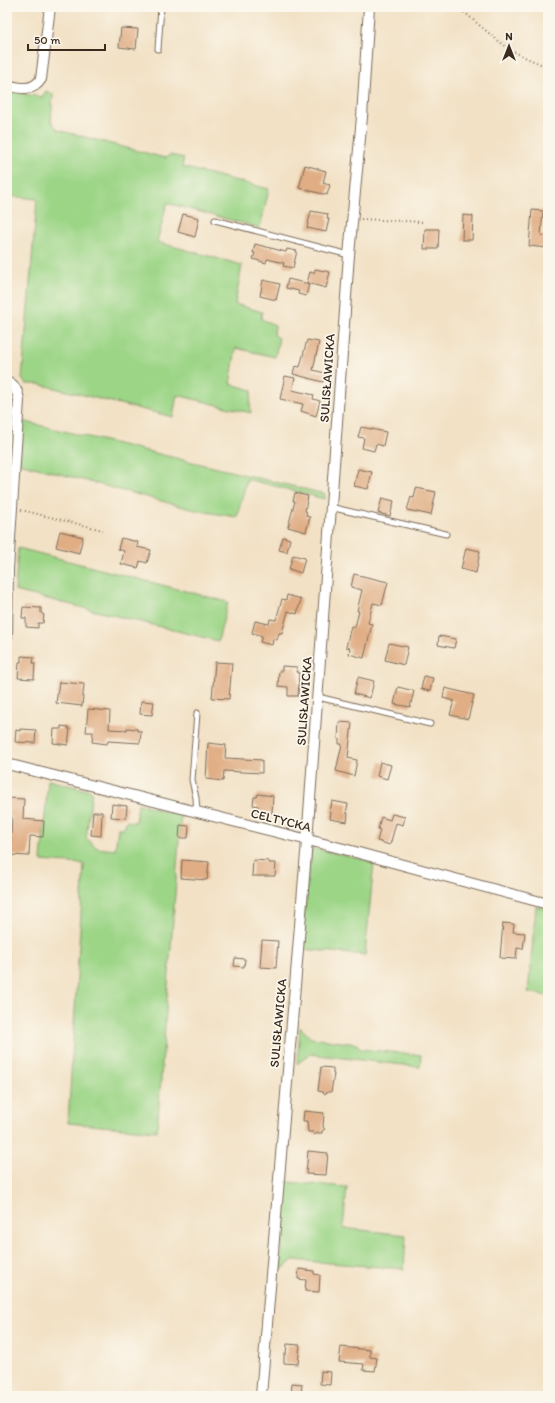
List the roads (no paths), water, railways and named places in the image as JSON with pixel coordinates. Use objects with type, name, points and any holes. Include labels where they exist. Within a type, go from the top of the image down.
[{"type":"street","points":[[7,85],[24,88],[34,86],[38,83],[42,74],[50,7]]},
{"type":"street","name":"SULISŁAWICKA","points":[[261,1396],[307,841],[330,507],[349,255],[362,117],[369,7]]},
{"type":"street","points":[[7,637],[8,569],[19,406],[18,396],[11,384]]},
{"type":"street","name":"CELTYCKA","points":[[7,764],[307,841],[344,849],[548,904]]},
{"type":"lane","points":[[158,48],[161,7]]},
{"type":"lane","points":[[215,220],[349,255]]},
{"type":"lane","points":[[330,507],[446,534]]},
{"type":"lane","points":[[318,697],[430,724]]},
{"type":"lane","points":[[197,713],[192,780],[197,812]]}]
